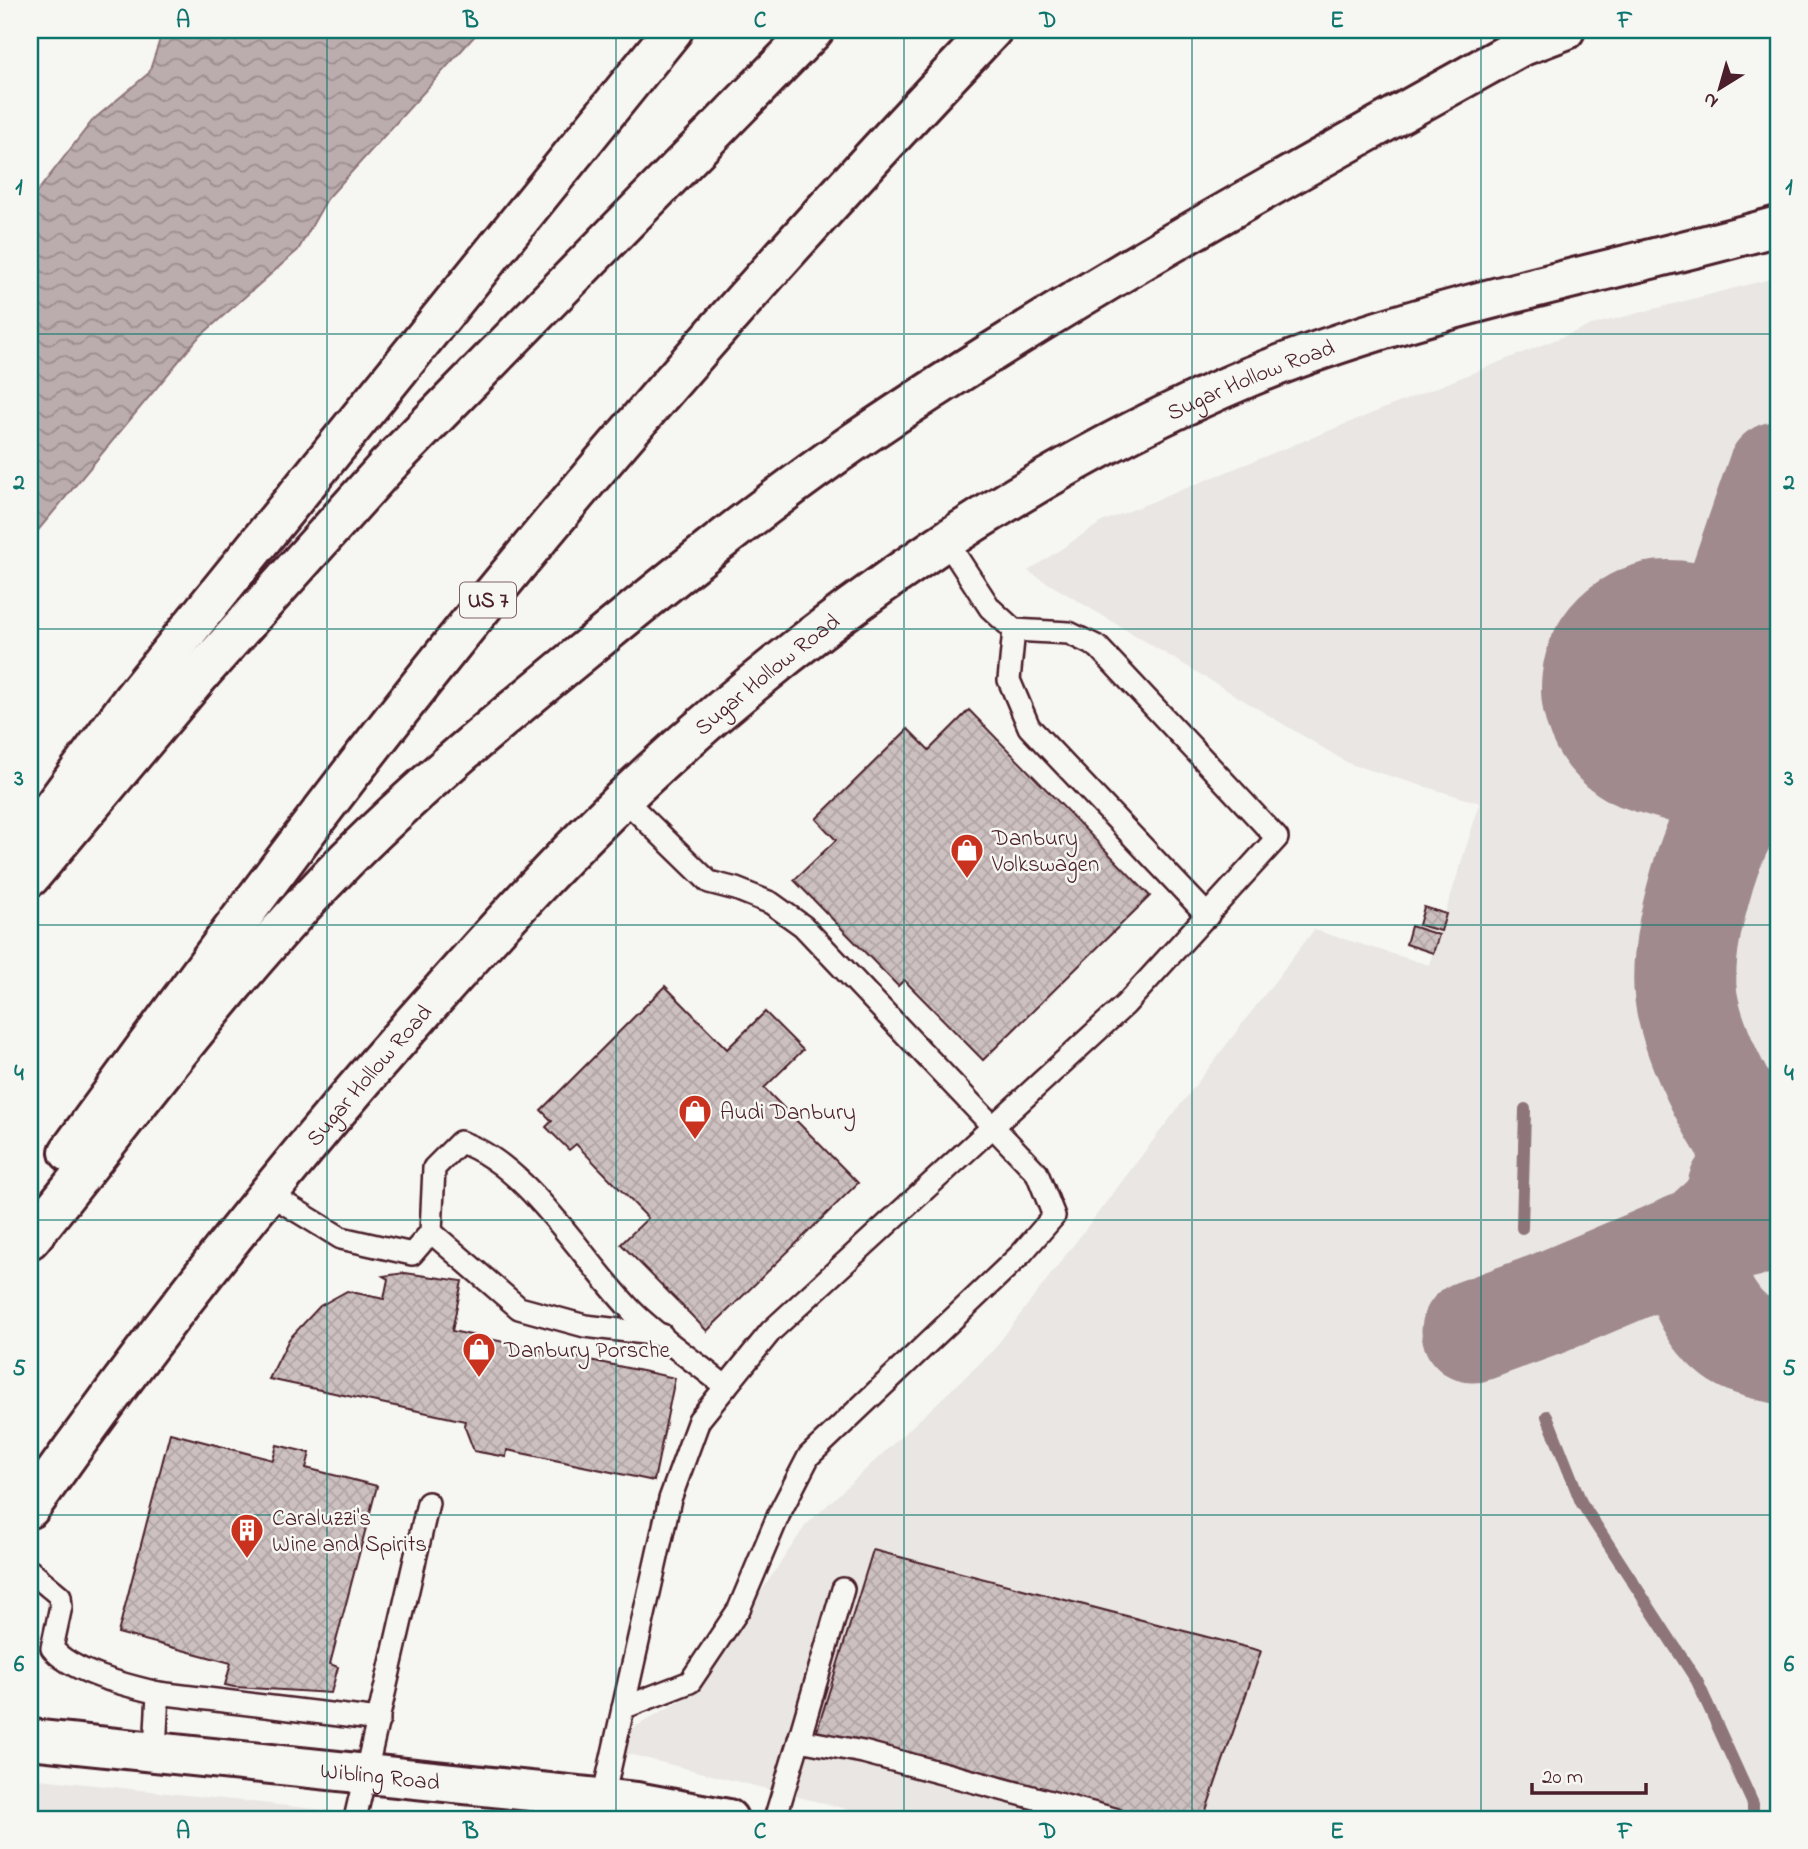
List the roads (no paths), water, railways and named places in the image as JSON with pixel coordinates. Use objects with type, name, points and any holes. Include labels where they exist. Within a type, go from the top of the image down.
[{"type":"main road","points":[[30,838],[131,701],[673,30]]},
{"type":"main road","points":[[30,877],[203,671],[387,466],[814,30]]},
{"type":"main road","name":"US 7","points":[[30,1208],[229,933],[484,606],[743,300],[992,30]]},
{"type":"main road","points":[[30,1239],[246,971],[318,889],[472,742],[648,599],[840,453],[954,376],[1173,243],[1520,47],[1565,30]]},
{"type":"main road","name":"Sugar Hollow Road","points":[[30,1508],[176,1311],[268,1193],[370,1071],[493,934],[624,799],[736,698],[894,577],[1080,461],[1161,417],[1251,377],[1421,317],[1778,226]]},
{"type":"main road","name":"Wibling Road","points":[[30,1739],[603,1798],[728,1819]]},
{"type":"lane","points":[[603,1798],[670,1499],[699,1420],[771,1331],[1125,1004],[1277,838],[1098,647],[1069,634],[1014,630],[990,608],[947,542]]},
{"type":"lane","points":[[1014,630],[1009,680],[1029,727],[1208,916]]},
{"type":"lane","points":[[623,1708],[690,1682],[739,1609],[779,1514],[809,1456],[1021,1254],[1054,1216],[1037,1173],[803,926],[771,903],[709,882],[624,799]]},
{"type":"lane","points":[[268,1193],[341,1238],[412,1254],[431,1232],[434,1168],[460,1142],[481,1149],[530,1192],[634,1313],[726,1387]]},
{"type":"lane","points":[[431,1232],[519,1308],[585,1326],[662,1335]]},
{"type":"lane","points":[[355,1819],[428,1503]]},
{"type":"lane","points":[[30,1571],[60,1596],[61,1606],[52,1648],[60,1659],[125,1685],[158,1693],[379,1720]]},
{"type":"lane","points":[[775,1819],[843,1590]]},
{"type":"lane","points":[[155,1751],[158,1693]]},
{"type":"lane","points":[[799,1740],[863,1752],[1114,1819]]},
{"type":"water","points":[[163,30],[480,30],[327,199],[298,250],[197,339],[30,540],[30,201],[93,120],[149,73]]},
{"type":"waterway","points":[[1522,1228],[1525,1109]]},
{"type":"waterway","points":[[1547,1416],[1581,1502],[1697,1681],[1753,1804],[1753,1819]]},
{"type":"place","name":"Danbury Volkswagen","points":[[967,880]]},
{"type":"place","name":"Audi Danbury","points":[[695,1141]]},
{"type":"place","name":"Danbury Porsche","points":[[479,1379]]},
{"type":"place","name":"Caraluzzi's Wine and Spirits","points":[[247,1560]]}]
